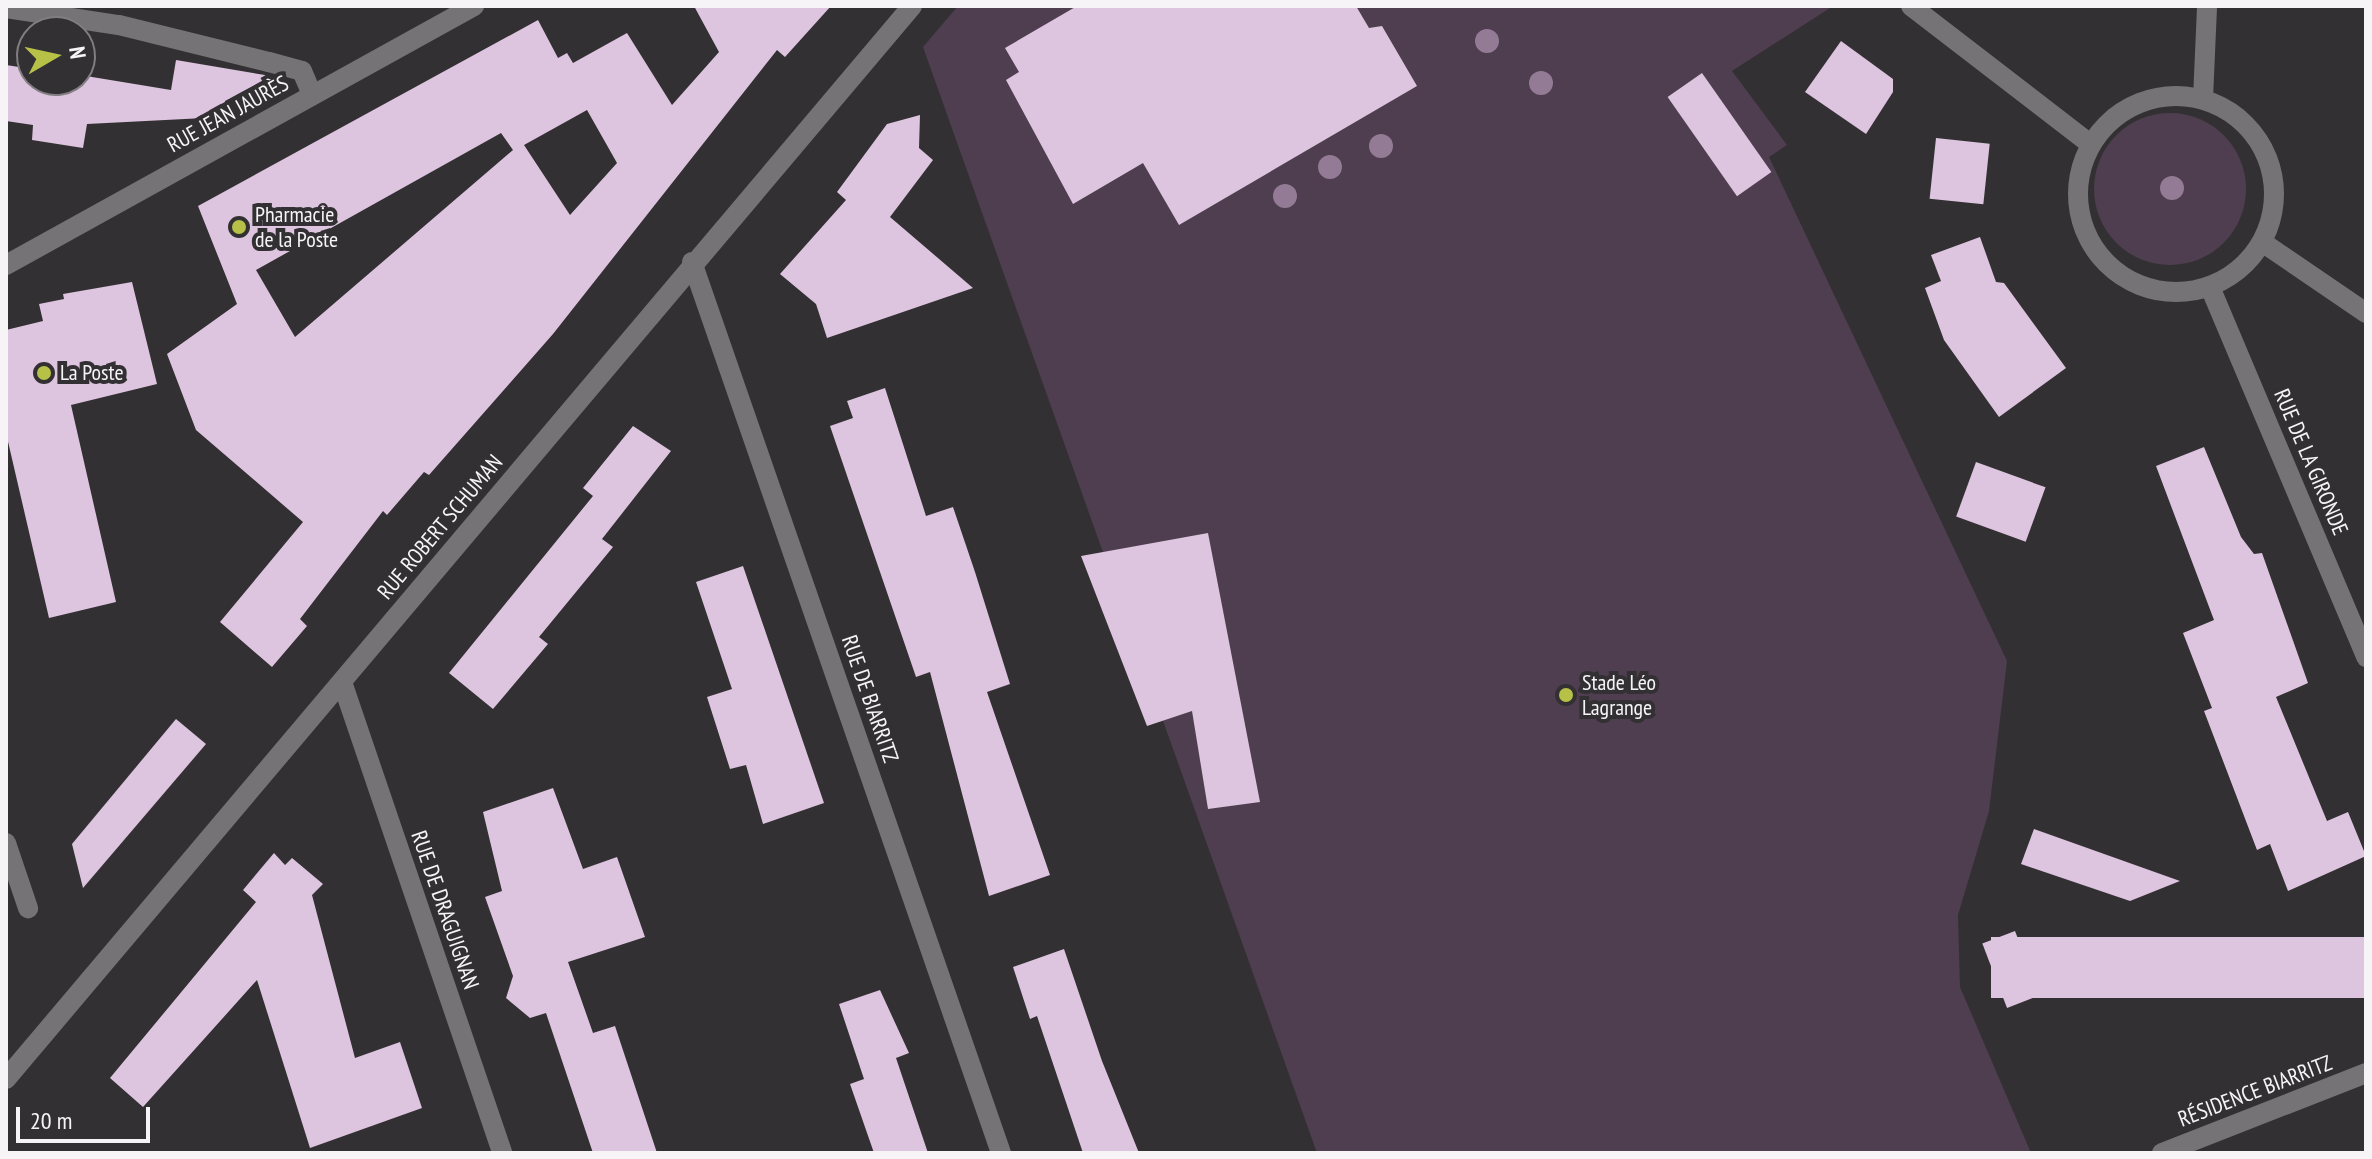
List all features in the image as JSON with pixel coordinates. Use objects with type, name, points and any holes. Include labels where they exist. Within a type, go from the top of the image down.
[{"type":"street","name":"RUE JEAN JAURÈS","points":[[6,265],[474,6]]},
{"type":"street","name":"RUE ROBERT SCHUMAN","points":[[6,1079],[692,262],[912,6]]},
{"type":"street","points":[[1911,6],[2090,144]]},
{"type":"street","points":[[2203,99],[2207,6]]},
{"type":"street","points":[[6,8],[119,25],[302,71],[312,95]]},
{"type":"street","points":[[2203,99],[2230,111],[2267,156],[2273,214],[2262,242],[2210,287],[2150,290],[2100,257],[2077,202],[2090,144],[2138,102],[2203,99]]},
{"type":"street","points":[[2262,242],[2366,313]]},
{"type":"street","name":"RUE DE BIARRITZ","points":[[692,262],[1001,1153]]},
{"type":"street","name":"RUE DE LA GIRONDE","points":[[2210,287],[2366,657]]},
{"type":"street","name":"RUE DE DRAGUIGNAN","points":[[342,682],[502,1153]]},
{"type":"street","points":[[6,843],[28,908]]},
{"type":"street","name":"RÉSIDENCE BIARRITZ","points":[[2162,1153],[2366,1073]]},
{"type":"shaded area","points":[[958,6],[1833,6],[1732,71],[1787,145],[1769,157],[2007,661],[1989,811],[1958,915],[1960,987],[2031,1153],[1317,1153],[923,47]]},
{"type":"shaded area","points":[[2170,113],[2199,119],[2224,135],[2240,160],[2246,189],[2240,218],[2224,243],[2199,259],[2170,265],[2141,259],[2116,243],[2100,218],[2094,189],[2100,160],[2116,135],[2141,119]]},
{"type":"building","points":[[694,6],[831,6],[785,57],[777,50],[553,334],[429,475],[424,472],[387,515],[383,511],[300,619],[307,626],[272,667],[220,622],[303,522],[196,430],[167,354],[237,304],[198,206],[538,20],[558,58],[567,53],[573,63],[627,33],[672,105],[719,52]],"holes":[[[587,110],[617,163],[570,215],[524,145]],[[501,133],[513,150],[295,337],[256,270]]]},
{"type":"building","points":[[1077,6],[1356,6],[1369,28],[1382,26],[1417,86],[1179,225],[1143,163],[1073,204],[1006,80],[1019,72],[1005,48]]},
{"type":"building","points":[[1841,41],[1893,79],[1893,92],[1866,134],[1805,92]]},
{"type":"building","points":[[176,60],[271,76],[225,101],[224,117],[87,124],[83,148],[32,140],[33,125],[6,121],[6,65],[16,67],[16,96],[96,96],[96,78],[171,90]]},
{"type":"building","points":[[1702,73],[1771,172],[1737,196],[1668,97]]},
{"type":"building","points":[[920,115],[919,148],[933,160],[890,217],[973,288],[827,338],[816,304],[780,274],[846,200],[837,192],[887,124]]},
{"type":"building","points":[[1936,138],[1990,144],[1983,204],[1930,199]]},
{"type":"building","points":[[1980,237],[1996,282],[2004,283],[2066,368],[1999,417],[1944,340],[1925,288],[1941,281],[1931,255]]},
{"type":"building","points":[[132,282],[157,384],[71,405],[116,602],[49,618],[6,433],[6,330],[43,321],[39,304],[64,299],[63,294]]},
{"type":"building","points":[[885,388],[926,516],[953,507],[1010,684],[987,692],[1050,875],[989,896],[930,672],[916,677],[830,426],[853,418],[847,401]]},
{"type":"building","points":[[633,426],[671,451],[602,539],[613,547],[539,637],[548,644],[493,709],[449,673],[593,496],[583,488]]},
{"type":"building","points":[[2204,447],[2241,537],[2254,554],[2262,553],[2308,683],[2276,697],[2327,821],[2348,812],[2366,856],[2288,891],[2270,844],[2257,850],[2204,711],[2212,708],[2183,633],[2214,620],[2156,466]]},
{"type":"building","points":[[1976,462],[2046,487],[2026,542],[1956,517]]},
{"type":"building","points":[[1208,533],[1260,802],[1208,809],[1192,711],[1147,726],[1081,556]]},
{"type":"building","points":[[743,566],[824,803],[763,824],[746,765],[730,769],[707,697],[732,689],[696,582]]},
{"type":"building","points":[[176,719],[206,744],[83,888],[72,844]]},
{"type":"building","points":[[553,788],[583,869],[617,857],[645,937],[568,962],[593,1033],[615,1026],[657,1153],[593,1153],[546,1013],[530,1018],[506,998],[513,976],[485,897],[502,891],[483,812]]},
{"type":"building","points":[[2034,829],[2180,881],[2130,901],[2021,864]]},
{"type":"building","points":[[274,853],[285,865],[292,858],[323,884],[312,895],[355,1058],[400,1042],[422,1108],[310,1148],[257,980],[143,1107],[110,1078],[256,902],[243,890]]},
{"type":"building","points":[[2015,931],[2040,995],[2007,1008],[1982,944]]},
{"type":"building","points":[[1991,937],[2366,937],[2366,998],[1991,998]]},
{"type":"building","points":[[1064,949],[1102,1061],[1139,1153],[1083,1153],[1037,1016],[1030,1019],[1013,967]]},
{"type":"building","points":[[880,990],[909,1053],[896,1058],[928,1153],[874,1153],[850,1084],[864,1079],[839,1004]]},
{"type":"place","name":"Pharmacie de la Poste","points":[[239,227]]},
{"type":"place","name":"La Poste","points":[[44,373]]},
{"type":"place","name":"Stade Léo Lagrange","points":[[1566,695]]}]
